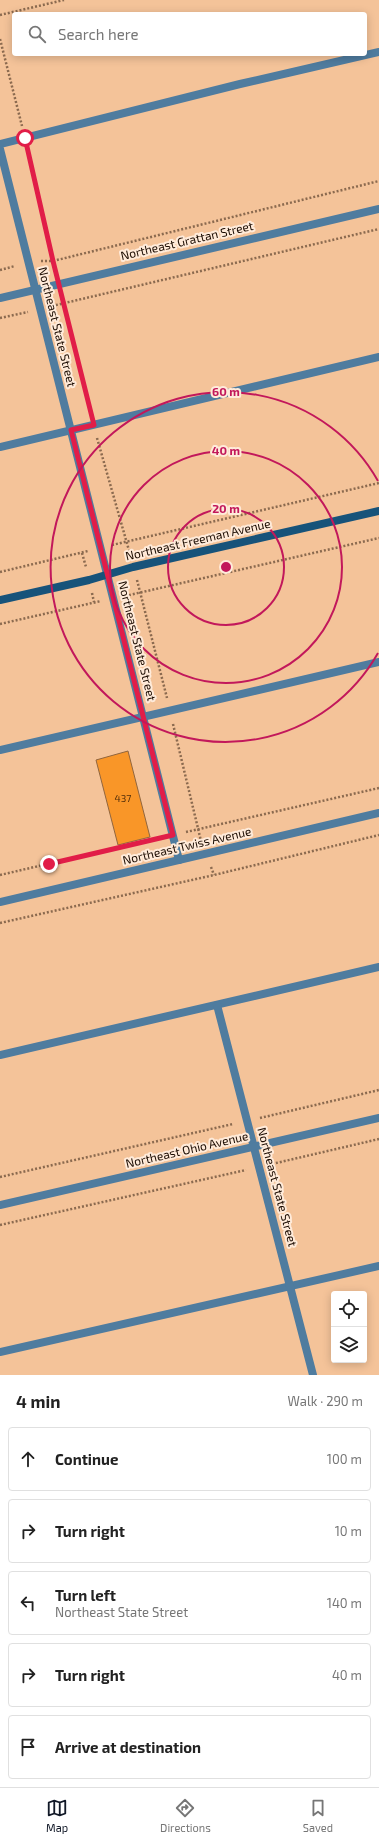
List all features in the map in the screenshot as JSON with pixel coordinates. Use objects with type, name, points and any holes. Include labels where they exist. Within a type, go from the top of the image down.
[{"type":"street","points":[[367,55],[379,52]]},
{"type":"street","points":[[0,144],[240,84],[362,56]]},
{"type":"street","name":"Northeast State Street","points":[[0,149],[179,860]]},
{"type":"street","name":"Northeast Grattan Street","points":[[0,298],[379,209]]},
{"type":"street","points":[[0,447],[379,357]]},
{"type":"street","name":"Northeast Freeman Avenue","points":[[0,600],[379,511]]},
{"type":"street","points":[[0,750],[379,662]]},
{"type":"street","name":"Northeast Twiss Avenue","points":[[0,902],[379,813]]},
{"type":"street","points":[[0,1055],[379,967]]},
{"type":"street","name":"Northeast State Street","points":[[217,1005],[313,1375]]},
{"type":"street","name":"Northeast Ohio Avenue","points":[[0,1204],[254,1148],[379,1118]]},
{"type":"street","points":[[0,1352],[379,1266]]},
{"type":"path","points":[[13,12],[64,0]]},
{"type":"path","points":[[0,15],[12,12]]},
{"type":"path","points":[[0,39],[94,425],[140,592],[170,711],[197,830],[214,875]]},
{"type":"path","points":[[0,270],[28,262],[53,261],[379,181]]},
{"type":"path","points":[[0,318],[379,229]]},
{"type":"path","points":[[0,572],[101,547],[379,483]]},
{"type":"path","points":[[0,624],[379,538]]},
{"type":"path","points":[[0,875],[379,788]]},
{"type":"path","points":[[0,923],[214,875],[379,835]]},
{"type":"path","points":[[0,1177],[379,1090]]},
{"type":"path","points":[[0,1225],[379,1139]]},
{"type":"building","points":[[128,751],[150,837],[118,845],[96,760]]},
{"type":"route","points":[[25,138],[53,261],[94,425],[71,430],[173,835],[49,864]]}]
